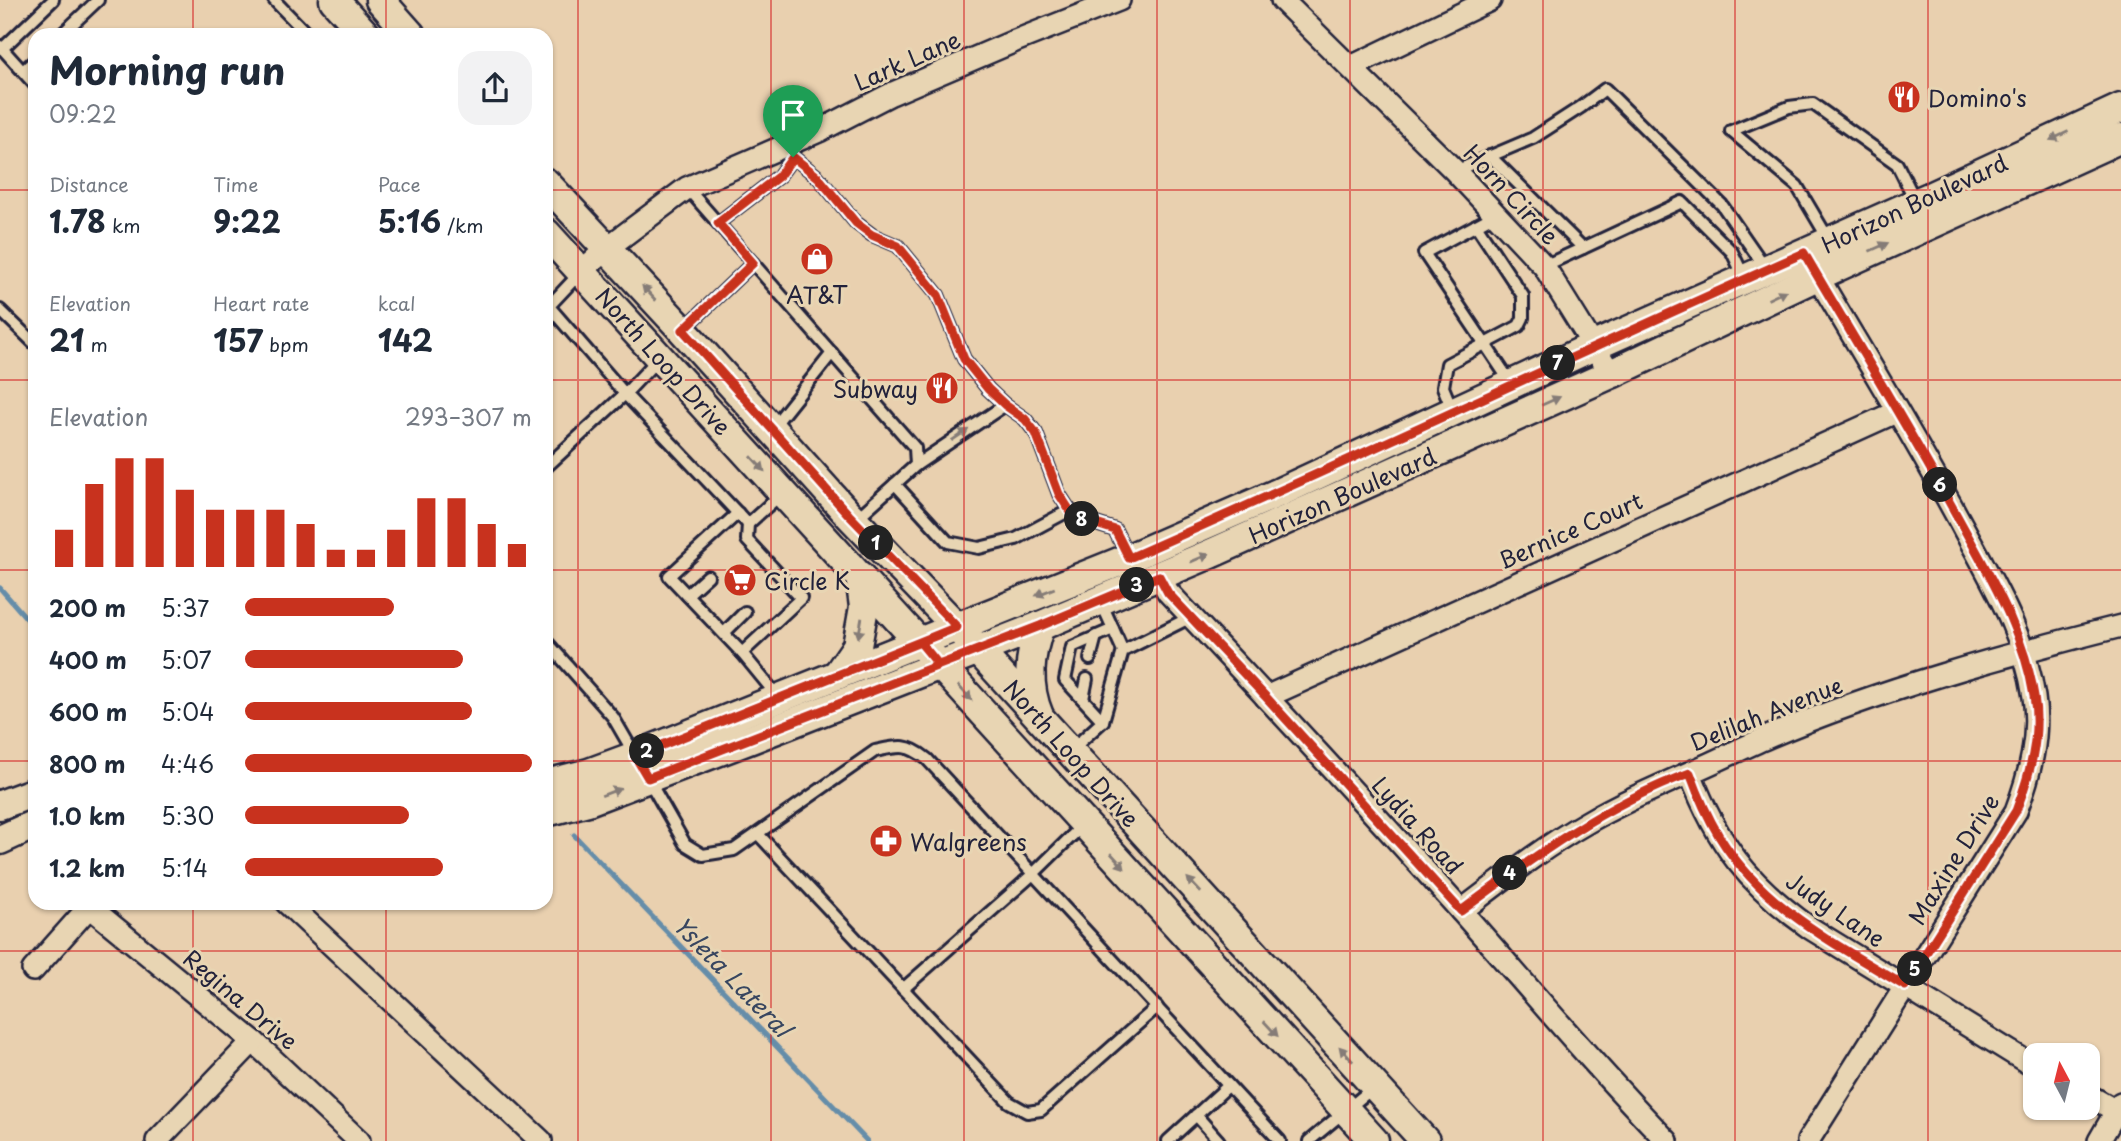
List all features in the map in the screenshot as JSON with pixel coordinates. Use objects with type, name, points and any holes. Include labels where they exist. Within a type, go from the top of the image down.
[{"type":"main road","points":[[378,0],[404,28]]},
{"type":"main road","name":"Horizon Boulevard","points":[[553,810],[588,801],[641,767],[779,698],[1129,558],[1280,492],[1756,274],[1810,264],[1830,242],[2121,108]]},
{"type":"main road","name":"Horizon Boulevard","points":[[553,778],[641,767],[939,665],[1040,626],[1159,576],[1611,374],[1810,264],[2121,138]]},
{"type":"main road","name":"North Loop Drive","points":[[553,190],[855,521],[978,649],[1425,1141]]},
{"type":"main road","name":"North Loop Drive","points":[[553,240],[1374,1141]]},
{"type":"main road","points":[[1467,439],[1474,428],[1508,400],[1512,384]]},
{"type":"main road","points":[[836,675],[857,646],[864,607],[860,576]]},
{"type":"main road","points":[[1040,626],[1030,663],[1030,687],[1040,718]]},
{"type":"main road","points":[[0,840],[28,828]]},
{"type":"street","points":[[347,22],[378,0]]},
{"type":"street","name":"Lark Lane","points":[[582,271],[607,248],[687,188],[792,150],[904,89],[1119,0]]},
{"type":"street","name":"Horn Circle","points":[[1282,0],[1455,171],[1544,266],[1611,374]]},
{"type":"street","points":[[1351,67],[1490,0]]},
{"type":"street","name":"Maxine Drive","points":[[1808,1141],[2016,811],[2033,759],[2036,734],[2035,699],[2011,616],[1936,476],[1810,264]]},
{"type":"street","name":"Bernice Court","points":[[1266,697],[1896,412]]},
{"type":"street","name":"Lydia Road","points":[[1159,576],[1168,593],[1461,911],[1565,1032],[1667,1141]]},
{"type":"street","name":"Delilah Avenue","points":[[1461,911],[1527,861],[1587,822],[1638,794],[1768,737],[1863,702],[2023,650],[2121,626]]},
{"type":"street","name":"Judy Lane","points":[[1690,773],[1719,837],[1759,888],[1781,907],[1810,928],[2023,1060]]},
{"type":"street","points":[[18,798],[28,816]]},
{"type":"street","points":[[33,970],[83,910]]},
{"type":"street","name":"Regina Drive","points":[[93,910],[253,1041],[359,1141]]},
{"type":"street","points":[[294,910],[541,1141]]},
{"type":"street","points":[[157,1141],[253,1041]]},
{"type":"street","points":[[2099,1141],[2119,1107],[2100,1100]]},
{"type":"lane","points":[[28,77],[1,48],[52,0]]},
{"type":"lane","points":[[68,28],[98,0]]},
{"type":"lane","points":[[274,0],[301,28]]},
{"type":"lane","points":[[23,71],[28,66]]},
{"type":"lane","points":[[1455,171],[1534,138],[1605,89],[1722,205],[1756,274]]},
{"type":"lane","points":[[1830,242],[1797,186],[1731,131],[1789,107],[1813,104],[1897,164],[1916,202]]},
{"type":"lane","points":[[718,223],[779,176],[792,150],[856,223],[872,235],[898,246],[938,295],[964,359],[988,389],[1025,419],[1036,433],[1059,494],[1074,517],[1115,530],[1129,558]]},
{"type":"lane","points":[[1490,156],[1583,248]]},
{"type":"lane","points":[[687,188],[915,448],[916,465]]},
{"type":"lane","points":[[1544,266],[1682,202],[1756,274]]},
{"type":"lane","points":[[1497,214],[1424,253],[1512,384]]},
{"type":"lane","points":[[1453,411],[1443,387],[1447,364],[1519,327],[1523,318],[1523,296],[1476,225]]},
{"type":"lane","points":[[683,330],[753,263]]},
{"type":"lane","points":[[553,298],[582,271]]},
{"type":"lane","points":[[0,310],[28,337]]},
{"type":"lane","points":[[553,311],[625,394],[748,524]]},
{"type":"lane","points":[[772,428],[832,353]]},
{"type":"lane","points":[[553,461],[625,394],[660,357]]},
{"type":"lane","points":[[855,521],[916,465],[1005,405]]},
{"type":"lane","points":[[895,484],[948,542],[979,548],[1016,539],[1070,510]]},
{"type":"lane","points":[[742,653],[801,598],[777,580],[744,544],[748,524],[783,492]]},
{"type":"lane","points":[[738,513],[669,576],[742,653],[779,698]]},
{"type":"lane","points":[[687,595],[708,576]]},
{"type":"lane","points":[[1070,751],[1103,722],[1123,650],[1100,601]]},
{"type":"lane","points":[[723,633],[745,612]]},
{"type":"lane","points":[[1123,650],[1191,617]]},
{"type":"lane","points":[[1103,722],[1065,680],[1072,647],[1113,629]]},
{"type":"lane","points":[[1090,659],[1096,636]]},
{"type":"lane","points":[[553,649],[613,717],[685,844],[703,855],[734,850],[875,751],[901,746],[918,752],[1280,1141]]},
{"type":"lane","points":[[1083,699],[1087,679]]},
{"type":"lane","points":[[903,989],[1032,875],[1084,824]]},
{"type":"lane","points":[[758,834],[1009,1102],[1027,1112],[1041,1110],[1157,1007]]},
{"type":"lane","points":[[1168,1141],[1228,1086]]},
{"type":"lane","points":[[1309,1141],[1375,1086]]},
{"type":"lane","points":[[1196,1115],[1220,1141]]},
{"type":"waterway","name":"Ysleta Lateral","points":[[0,588],[28,620]]},
{"type":"waterway","name":"Ysleta Lateral","points":[[574,835],[867,1141]]},
{"type":"place","name":"Domino's","points":[[1904,97]]},
{"type":"place","name":"AT&T","points":[[817,259]]},
{"type":"place","name":"Subway","points":[[942,388]]},
{"type":"place","name":"Circle K","points":[[740,580]]},
{"type":"place","name":"Walgreens","points":[[886,841]]},
{"type":"route","points":[[793,157],[779,176],[718,223],[753,263],[683,330],[849,515],[957,627],[920,642],[939,665],[648,778],[635,756],[920,642],[939,665],[1159,576],[1168,593],[1461,911],[1549,845],[1587,822],[1638,794],[1690,773],[1719,837],[1759,888],[1810,928],[1905,986],[2016,811],[2033,759],[2036,734],[2035,699],[2029,669],[2011,616],[1936,476],[1804,253],[1129,558],[1115,530],[1074,517],[1059,494],[1036,433],[1025,419],[988,389],[964,359],[938,295],[898,246],[872,235],[856,223],[818,177],[793,157]]}]
